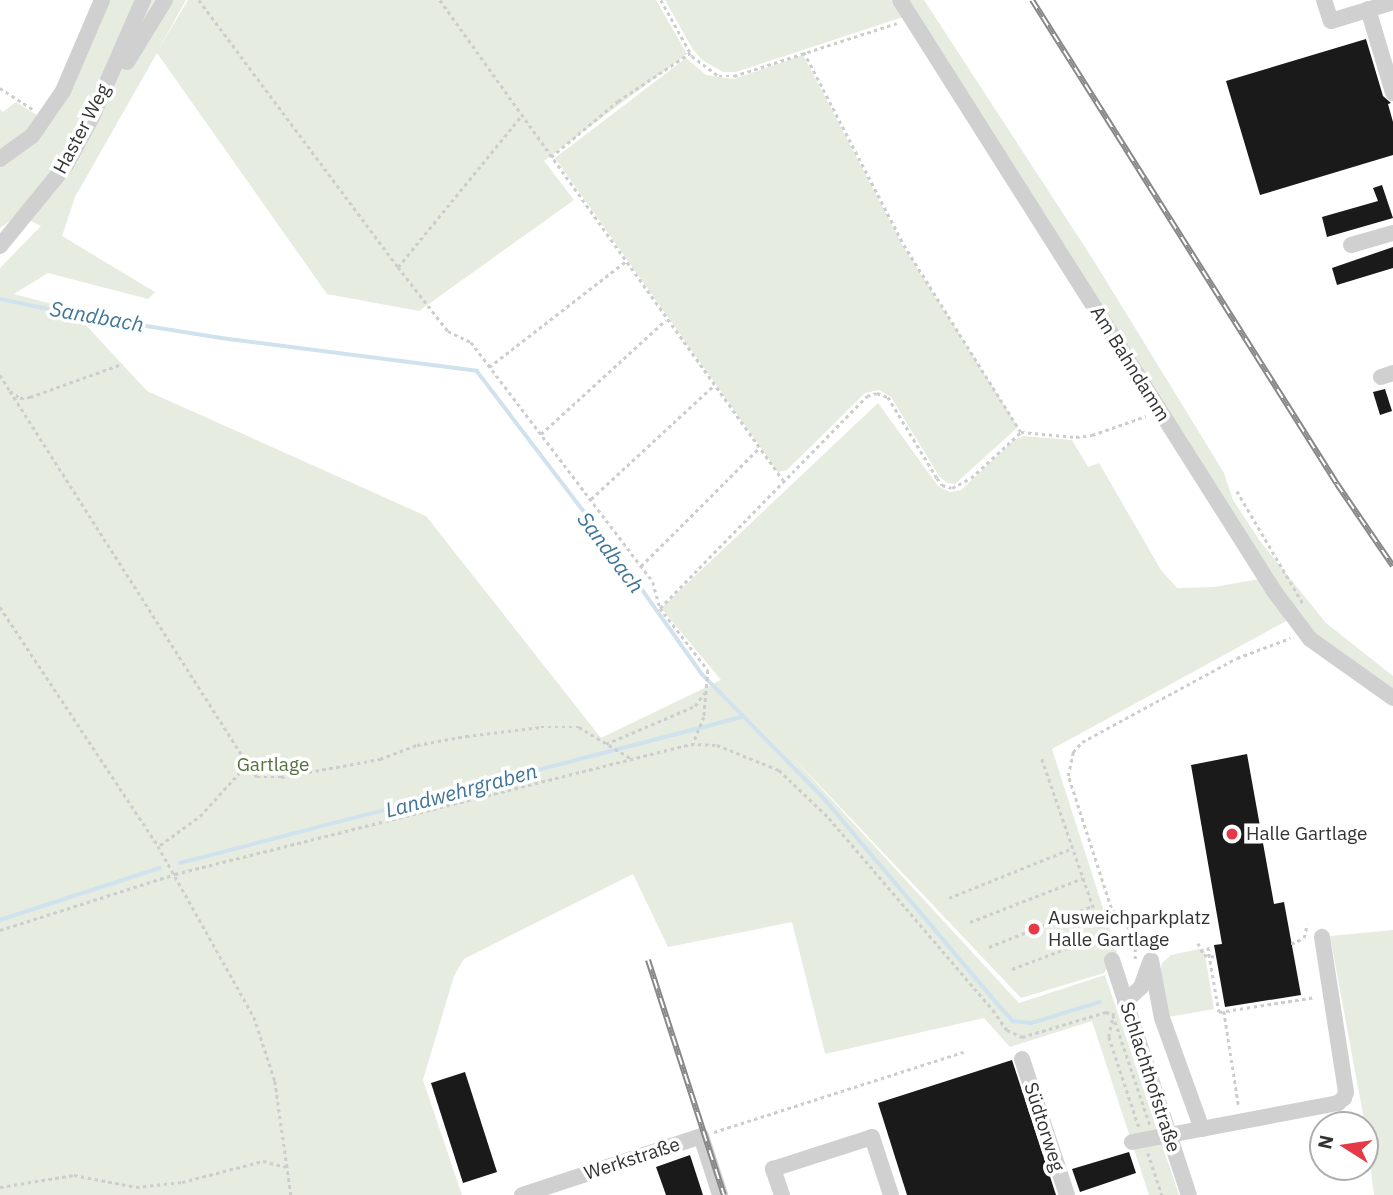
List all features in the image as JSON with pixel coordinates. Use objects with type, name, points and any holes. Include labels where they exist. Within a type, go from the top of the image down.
[{"type":"street","name":"Haster Weg","points":[[0,159],[32,136],[63,91],[102,0]]},
{"type":"street","name":"Haster Weg","points":[[0,245],[66,165],[92,117],[143,0]]},
{"type":"street","points":[[127,62],[165,0]]},
{"type":"street","name":"Am Bahndamm","points":[[900,0],[1233,529],[1302,631],[1393,698]]},
{"type":"street","points":[[1324,0],[1331,21],[1393,2]]},
{"type":"street","points":[[1368,9],[1393,93]]},
{"type":"street","points":[[1351,245],[1393,233]]},
{"type":"street","points":[[1150,1140],[1338,1102],[1344,1098],[1346,1092],[1322,937]]},
{"type":"street","name":"Schlachthofstraße","points":[[1112,960],[1124,998],[1150,1140],[1189,1195]]},
{"type":"street","points":[[1124,998],[1141,987],[1151,960],[1162,1018],[1202,1129]]},
{"type":"street","name":"Südtorweg","points":[[1022,1059],[1066,1195]]},
{"type":"street","points":[[701,1136],[720,1195]]},
{"type":"street","name":"Werkstraße","points":[[522,1195],[701,1136]]},
{"type":"street","points":[[782,1195],[774,1169],[872,1137],[891,1195]]},
{"type":"path","points":[[199,0],[398,267],[448,331],[471,342],[653,582],[660,608],[708,670],[704,717],[692,744]]},
{"type":"path","points":[[440,0],[666,320],[783,480]]},
{"type":"path","points":[[661,0],[690,53],[719,76],[804,52],[911,16]]},
{"type":"path","points":[[804,52],[904,245],[1021,432]]},
{"type":"path","points":[[551,157],[618,101],[690,53]]},
{"type":"path","points":[[0,88],[46,117]]},
{"type":"path","points":[[398,267],[521,116]]},
{"type":"path","points":[[489,368],[626,261]]},
{"type":"path","points":[[541,434],[666,320]]},
{"type":"path","points":[[10,391],[20,398],[30,397],[121,364]]},
{"type":"path","points":[[0,375],[251,770],[263,779],[380,759],[417,745],[541,727],[579,727],[632,760]]},
{"type":"path","points":[[591,499],[713,385]]},
{"type":"path","points":[[660,608],[867,396],[877,393],[888,397],[937,478],[942,485],[951,488],[971,478],[1021,432],[1084,436],[1160,411]]},
{"type":"path","points":[[641,566],[759,448]]},
{"type":"path","points":[[1237,491],[1304,606]]},
{"type":"path","points":[[0,607],[158,846],[254,1017],[275,1081],[291,1195]]},
{"type":"path","points":[[1135,962],[1135,946],[1129,929],[1111,908],[1068,776],[1073,752],[1082,742],[1237,657],[1283,642],[1302,631]]},
{"type":"path","points":[[606,744],[695,706],[704,693]]},
{"type":"path","points":[[0,930],[175,874],[692,744],[718,745],[779,770],[829,818],[993,1010],[1007,1030],[1022,1037],[1106,1012],[1113,1015]]},
{"type":"path","points":[[158,846],[200,816],[239,773],[243,757]]},
{"type":"path","points":[[1042,759],[1112,960]]},
{"type":"path","points":[[949,898],[1073,848]]},
{"type":"path","points":[[970,922],[1083,878]]},
{"type":"path","points":[[989,947],[1092,906]]},
{"type":"path","points":[[1291,944],[1304,938],[1307,924]]},
{"type":"path","points":[[1012,969],[1102,935]]},
{"type":"path","points":[[1198,943],[1204,955],[1216,957]]},
{"type":"path","points":[[1208,947],[1219,1012],[1331,995]]},
{"type":"path","points":[[1124,998],[1113,1015],[1109,1037],[1150,1140]]},
{"type":"path","points":[[1224,1011],[1241,1121]]},
{"type":"path","points":[[1113,1015],[1150,1140],[1162,1195]]},
{"type":"path","points":[[701,1136],[963,1052]]},
{"type":"path","points":[[0,1187],[74,1175],[136,1187],[181,1182],[263,1161],[287,1167]]},
{"type":"green space","name":"Gartlage","points":[[106,0],[186,0],[158,50],[188,0],[656,0],[687,54],[544,161],[574,200],[419,311],[327,294],[157,53],[75,197],[62,236],[155,292],[148,299],[48,273],[14,294],[71,309],[147,391],[426,516],[601,738],[721,680],[661,608],[878,403],[938,486],[950,492],[961,490],[1013,441],[1023,436],[1072,440],[1088,467],[1099,463],[1161,570],[1177,588],[1214,587],[1260,579],[1288,620],[1052,749],[1117,952],[1104,973],[1021,998],[785,749],[1019,1003],[1105,975],[1179,1195],[1149,1195],[1092,1021],[1010,1047],[984,1018],[825,1054],[792,922],[668,947],[633,874],[464,959],[454,976],[423,1080],[462,1195],[0,1195],[0,268],[41,226],[19,215],[0,228],[0,165],[35,140]]},
{"type":"green space","points":[[665,0],[891,0],[903,17],[736,72],[723,72],[702,60],[692,48]]},
{"type":"green space","points":[[906,0],[924,0],[1094,261],[1224,473],[1233,500],[1260,541],[1326,623],[1393,676],[1393,693],[1306,628]]},
{"type":"green space","points":[[803,55],[903,246],[1018,427],[955,484],[947,483],[939,476],[891,397],[879,390],[865,393],[787,470],[778,472],[555,158],[686,58],[706,75],[734,79]]},
{"type":"green space","points":[[16,102],[37,115],[30,134],[0,154],[0,109],[3,112]]},
{"type":"green space","points":[[1393,930],[1393,1195],[1374,1195],[1372,1181],[1379,1181],[1379,1111],[1362,1111],[1330,936]]},
{"type":"green space","points":[[1204,948],[1214,1009],[1168,1017],[1160,974],[1162,963],[1171,955]]},
{"type":"building","points":[[1366,39],[1383,96],[1391,103],[1388,104],[1393,122],[1393,155],[1260,195],[1226,81]]},
{"type":"building","points":[[1382,185],[1393,218],[1327,237],[1322,217],[1378,201],[1373,188]]},
{"type":"building","points":[[1393,247],[1393,268],[1337,285],[1332,268]]},
{"type":"building","points":[[1385,389],[1392,411],[1380,415],[1373,392]]},
{"type":"building","name":"Halle Gartlage","points":[[1247,754],[1274,904],[1284,902],[1301,995],[1225,1007],[1214,945],[1222,944],[1191,765]]},
{"type":"building","points":[[1012,1060],[1056,1195],[907,1195],[878,1103]]},
{"type":"building","points":[[465,1072],[497,1172],[463,1183],[431,1083]]},
{"type":"building","points":[[1129,1152],[1136,1173],[1080,1192],[1072,1169]]},
{"type":"building","points":[[690,1155],[703,1195],[666,1195],[656,1167]]},
{"type":"waterway","name":"Sandbach","points":[[0,299],[78,315],[221,338],[477,371],[627,568],[702,674],[822,796],[1013,1021],[1031,1023],[1100,1002]]},
{"type":"waterway","name":"Landwehrgraben","points":[[180,863],[742,717]]},
{"type":"waterway","name":"Landwehrgraben","points":[[0,920],[160,868]]},
{"type":"railway","points":[[1032,0],[1337,484],[1393,566]]},
{"type":"railway","points":[[648,960],[724,1195]]},
{"type":"place","name":"Halle Gartlage","points":[[1232,834]]},
{"type":"place","name":"Ausweichparkplatz Halle Gartlage","points":[[1034,929]]}]
